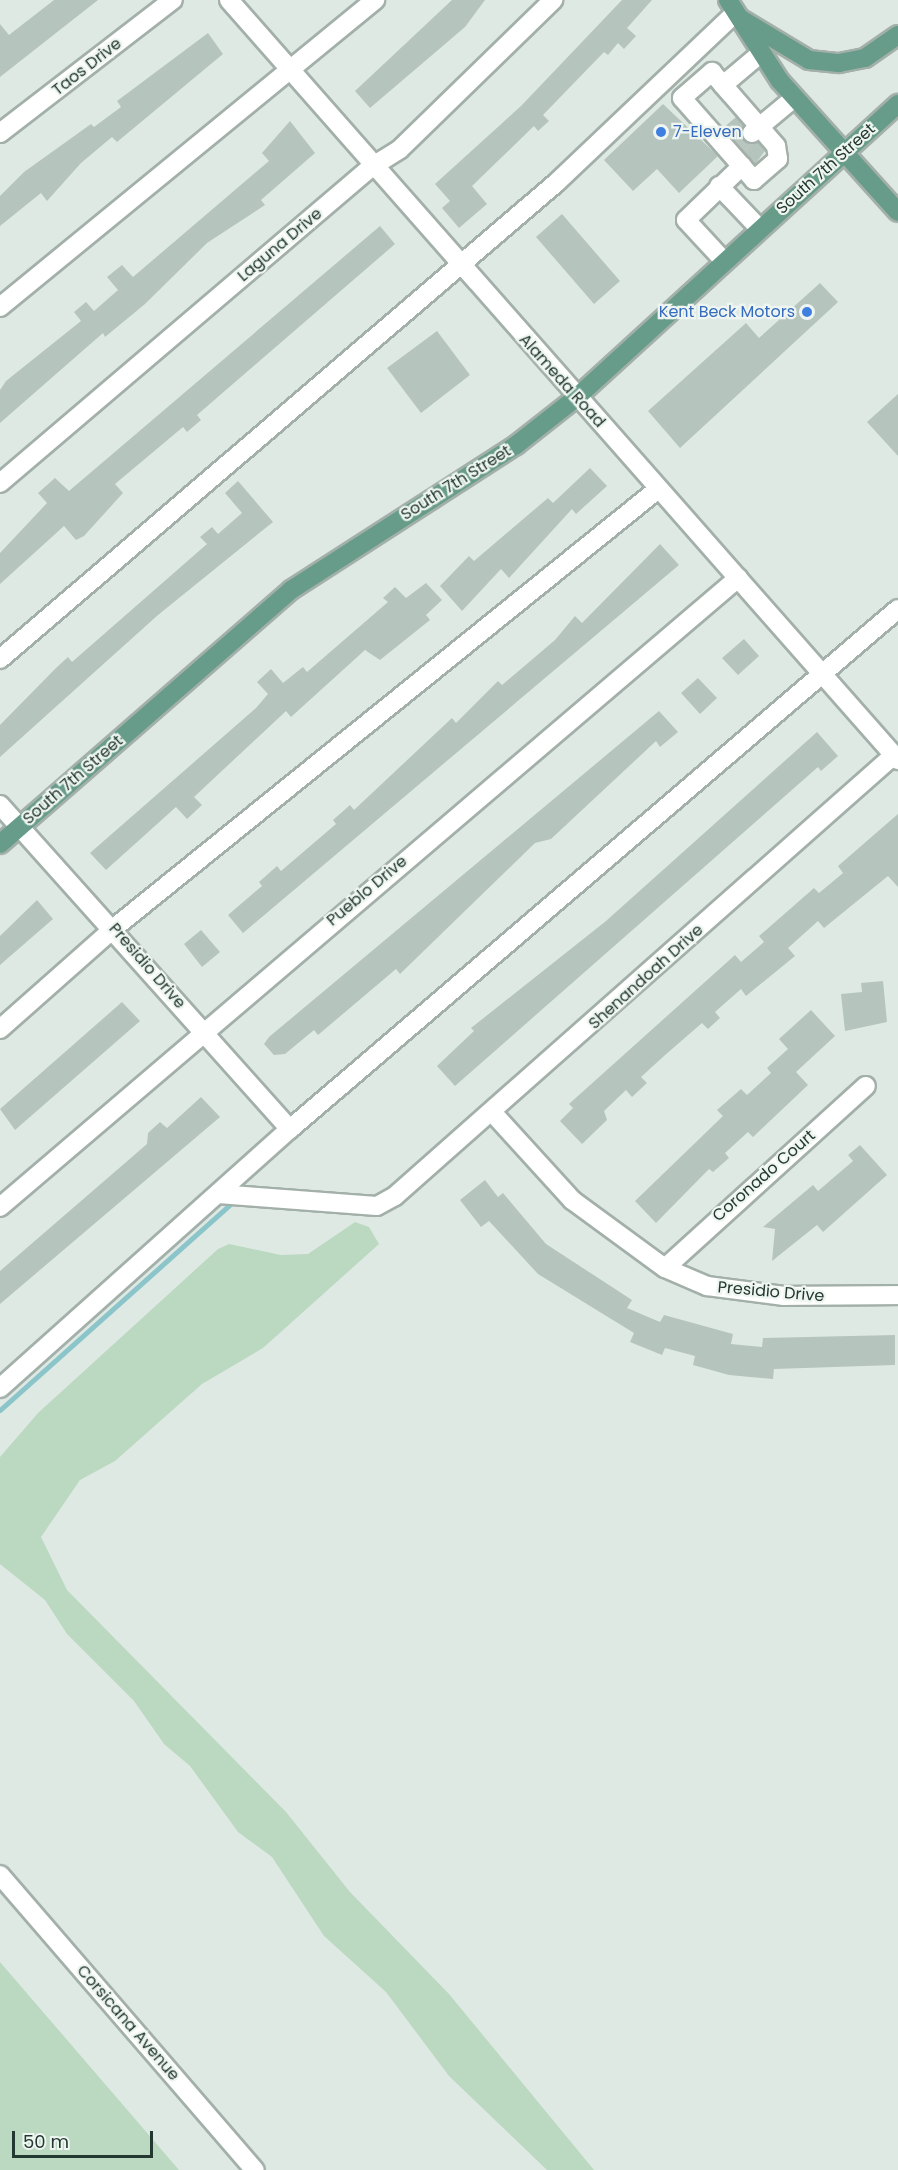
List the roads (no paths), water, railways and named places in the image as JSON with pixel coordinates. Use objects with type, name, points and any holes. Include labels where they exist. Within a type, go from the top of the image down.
[{"type":"main road","points":[[731,7],[809,60],[839,63],[866,58],[898,35]]},
{"type":"main road","points":[[731,7],[760,54],[794,98],[841,153],[898,212]]},
{"type":"main road","name":"South 7th Street","points":[[0,844],[291,591],[516,445],[577,397],[841,153],[898,104]]},
{"type":"street","name":"Taos Drive","points":[[0,133],[173,0]]},
{"type":"street","name":"Alameda Road","points":[[229,0],[896,758]]},
{"type":"street","points":[[0,307],[291,72],[375,0]]},
{"type":"street","name":"Laguna Drive","points":[[0,483],[464,91],[553,0]]},
{"type":"street","points":[[0,659],[459,264],[675,69],[731,7]]},
{"type":"street","points":[[723,85],[760,54]]},
{"type":"street","points":[[675,69],[693,88]]},
{"type":"street","points":[[712,72],[723,85],[756,130],[776,146],[778,159],[754,180],[736,155],[682,98],[712,72]]},
{"type":"street","points":[[756,130],[794,98]]},
{"type":"street","points":[[724,261],[686,220],[719,186],[736,155]]},
{"type":"street","points":[[719,186],[759,229]]},
{"type":"street","points":[[0,1029],[114,928],[658,489]]},
{"type":"street","name":"Pueblo Drive","points":[[0,1207],[203,1030],[738,578]]},
{"type":"street","points":[[0,1388],[290,1130],[898,609]]},
{"type":"street","name":"Shenandoah Drive","points":[[218,1194],[377,1206],[395,1196],[896,758]]},
{"type":"street","name":"Presidio Drive","points":[[0,805],[114,928],[290,1130]]},
{"type":"street","name":"Coronado Court","points":[[665,1268],[866,1086]]},
{"type":"street","name":"Presidio Drive","points":[[492,1112],[572,1200],[665,1268],[707,1286],[784,1296],[898,1295]]},
{"type":"street","name":"Corsicana Avenue","points":[[0,1875],[255,2170]]},
{"type":"waterway","points":[[0,1410],[230,1204]]},
{"type":"tunnel","points":[[737,147],[752,133]]},
{"type":"place","name":"7-Eleven","points":[[661,132]]},
{"type":"place","name":"Kent Beck Motors","points":[[807,312]]}]
